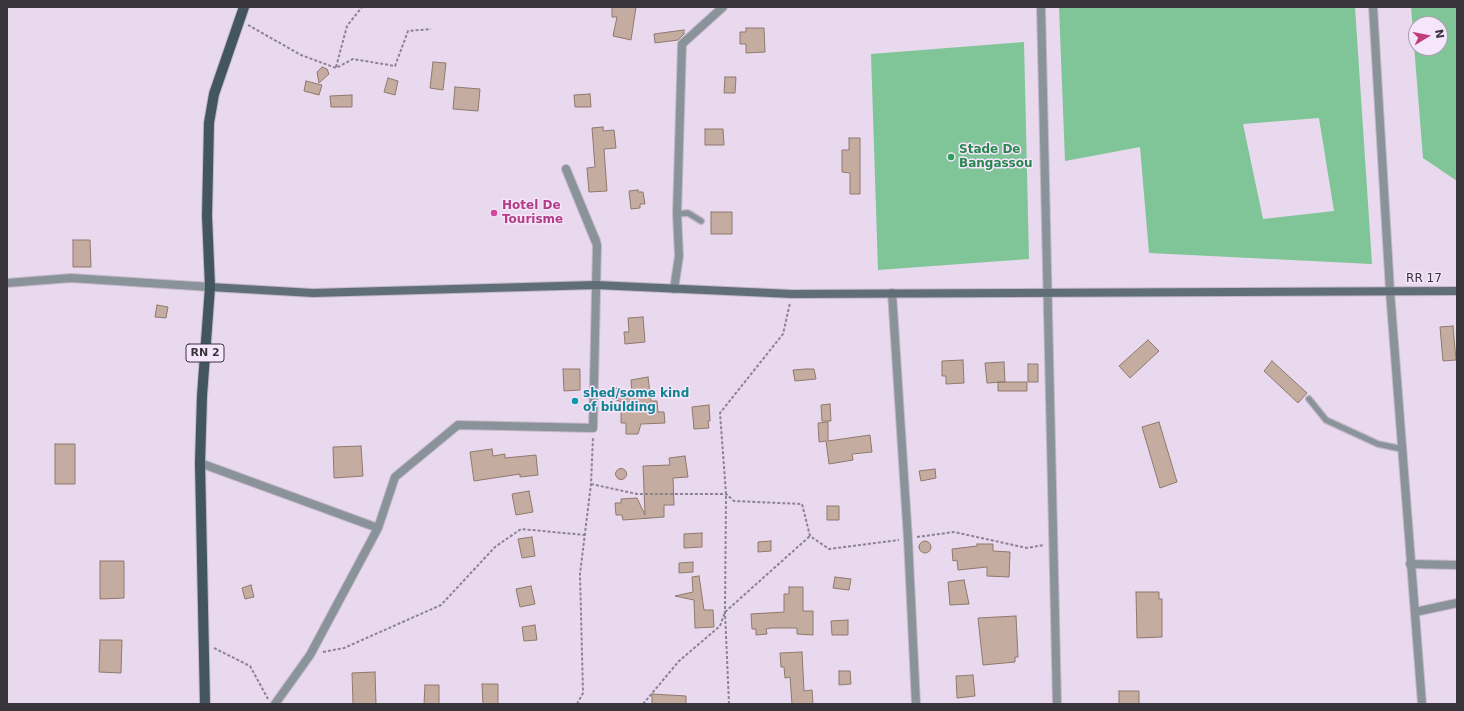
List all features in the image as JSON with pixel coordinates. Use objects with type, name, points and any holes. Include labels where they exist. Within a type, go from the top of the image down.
[{"type":"main road","name":"RN 2","points":[[205,704],[200,463],[202,396],[210,287],[207,216],[209,123],[214,94],[238,20],[244,7]]},
{"type":"main road","name":"RR 17","points":[[210,287],[313,292],[596,285],[792,294],[1047,291],[1457,291]]},
{"type":"street","points":[[674,289],[679,256],[677,214],[682,44],[724,7]]},
{"type":"street","points":[[1041,7],[1057,704]]},
{"type":"street","points":[[1373,7],[1390,291],[1422,704]]},
{"type":"street","points":[[276,704],[310,655],[378,528],[395,477],[458,425],[593,428],[597,245],[566,169],[596,241]]},
{"type":"street","points":[[7,283],[72,278],[210,287]]},
{"type":"street","points":[[892,293],[908,539],[916,704]]},
{"type":"street","points":[[200,463],[378,528]]},
{"type":"street","points":[[1410,564],[1457,565]]},
{"type":"street","points":[[1415,612],[1457,603]]},
{"type":"lane","points":[[677,214],[688,213],[701,221]]},
{"type":"lane","points":[[1309,399],[1326,420],[1378,444],[1402,449]]},
{"type":"path","points":[[336,68],[347,26],[362,7]]},
{"type":"path","points":[[238,20],[300,55],[336,68],[353,59],[395,66],[408,31],[431,29]]},
{"type":"path","points":[[729,704],[725,612],[726,494],[720,413],[783,334],[792,294]]},
{"type":"path","points":[[577,704],[583,693],[580,574],[591,484],[593,428]]},
{"type":"path","points":[[591,484],[637,494],[726,494],[734,501],[802,504],[810,536],[829,549],[954,532],[1027,548],[1054,543]]},
{"type":"path","points":[[310,655],[344,648],[441,605],[495,547],[521,529],[585,536]]},
{"type":"path","points":[[643,704],[679,661],[720,626],[725,612],[810,536]]},
{"type":"path","points":[[204,643],[250,666],[270,704]]},
{"type":"green space","points":[[1059,7],[1355,7],[1372,264],[1149,253],[1140,147],[1065,161]],"holes":[[[1319,118],[1334,211],[1263,219],[1243,124]]]},
{"type":"green space","points":[[1411,7],[1457,7],[1457,181],[1423,158],[1415,56],[1448,56],[1448,16],[1412,16]]},
{"type":"green space","name":"Stade De Bangassou","points":[[1024,42],[1029,259],[878,270],[871,54]]},
{"type":"building","points":[[612,7],[636,7],[631,40],[613,36],[617,17],[612,17]]},
{"type":"building","points":[[746,28],[764,28],[765,52],[746,53],[746,44],[740,44],[740,32],[746,32]]},
{"type":"building","points":[[684,30],[684,34],[678,40],[655,43],[654,34]]},
{"type":"building","points":[[433,62],[446,63],[443,90],[430,88]]},
{"type":"building","points":[[322,67],[327,69],[329,74],[319,83],[317,72]]},
{"type":"building","points":[[725,77],[736,77],[735,93],[724,93]]},
{"type":"building","points":[[388,78],[398,81],[395,95],[384,92]]},
{"type":"building","points":[[306,81],[322,85],[319,95],[304,91]]},
{"type":"building","points":[[455,87],[480,89],[478,111],[453,109]]},
{"type":"building","points":[[590,94],[591,107],[575,107],[574,95]]},
{"type":"building","points":[[352,95],[352,107],[331,107],[330,96]]},
{"type":"building","points":[[603,127],[603,131],[614,130],[616,148],[604,149],[607,191],[589,192],[587,168],[595,167],[592,128]]},
{"type":"building","points":[[705,129],[723,129],[724,145],[705,145]]},
{"type":"building","points":[[849,138],[860,138],[860,194],[850,194],[850,173],[842,172],[842,150],[849,150]]},
{"type":"building","points":[[638,190],[638,192],[643,192],[645,204],[640,204],[640,208],[631,209],[629,191]]},
{"type":"building","points":[[711,212],[732,212],[732,234],[711,234]]},
{"type":"building","points":[[73,240],[90,240],[91,267],[73,267]]},
{"type":"building","points":[[157,305],[168,307],[166,318],[155,317]]},
{"type":"building","points":[[643,317],[645,342],[625,344],[624,332],[629,332],[628,318]]},
{"type":"building","points":[[1453,326],[1456,360],[1443,361],[1440,327]]},
{"type":"building","points":[[1148,340],[1159,351],[1130,378],[1119,366]]},
{"type":"building","points":[[963,360],[964,383],[946,384],[946,376],[942,376],[942,361]]},
{"type":"building","points":[[1272,361],[1307,393],[1298,403],[1264,371]]},
{"type":"building","points":[[1004,362],[1005,382],[987,383],[985,363]]},
{"type":"building","points":[[1028,364],[1038,364],[1038,382],[1028,382]]},
{"type":"building","points":[[563,369],[580,369],[580,390],[564,391]]},
{"type":"building","points":[[814,369],[816,379],[795,381],[793,370]]},
{"type":"building","points":[[648,377],[651,401],[657,401],[658,412],[664,412],[665,423],[641,424],[638,434],[626,434],[626,423],[621,423],[621,402],[610,396],[611,390],[617,388],[632,395],[631,380]]},
{"type":"building","points":[[998,382],[1027,382],[1027,391],[998,391]]},
{"type":"building","points":[[830,404],[831,421],[822,421],[821,405]]},
{"type":"building","points":[[709,405],[709,428],[694,429],[692,407]]},
{"type":"building","points":[[828,422],[828,441],[870,435],[872,452],[852,454],[853,460],[829,464],[826,441],[819,442],[818,423]]},
{"type":"building","points":[[1159,422],[1177,482],[1160,488],[1142,427]]},
{"type":"building","points":[[55,444],[75,444],[75,484],[55,484]]},
{"type":"building","points":[[361,446],[363,476],[334,478],[333,447]]},
{"type":"building","points":[[492,449],[493,456],[505,454],[505,458],[536,455],[538,475],[520,477],[520,474],[474,481],[470,452]]},
{"type":"building","points":[[685,456],[688,477],[673,478],[674,505],[664,505],[664,517],[623,520],[622,515],[616,515],[615,503],[621,503],[621,499],[637,498],[645,515],[643,466],[670,465],[669,458]]},
{"type":"building","points":[[621,468],[625,470],[627,474],[625,478],[621,480],[617,478],[615,474],[617,470]]},
{"type":"building","points":[[935,469],[936,478],[921,481],[919,471]]},
{"type":"building","points":[[529,491],[533,512],[516,515],[512,494]]},
{"type":"building","points":[[827,506],[839,506],[839,520],[827,520]]},
{"type":"building","points":[[702,533],[702,547],[684,548],[684,534]]},
{"type":"building","points":[[532,537],[535,556],[522,558],[518,539]]},
{"type":"building","points":[[771,541],[771,551],[758,552],[758,542]]},
{"type":"building","points":[[925,541],[929,543],[931,547],[929,551],[925,553],[921,551],[919,547],[921,543]]},
{"type":"building","points":[[977,544],[993,544],[993,551],[1010,552],[1009,577],[987,576],[987,567],[958,570],[957,560],[953,561],[952,549],[977,546]]},
{"type":"building","points":[[100,561],[124,561],[124,598],[100,599]]},
{"type":"building","points":[[693,562],[693,572],[679,573],[679,563]]},
{"type":"building","points":[[699,576],[704,610],[713,610],[714,627],[695,628],[694,600],[675,596],[693,592],[692,577]]},
{"type":"building","points":[[835,577],[851,579],[849,590],[833,588]]},
{"type":"building","points":[[964,580],[969,604],[950,605],[948,582]]},
{"type":"building","points":[[251,585],[254,597],[245,599],[242,588]]},
{"type":"building","points":[[531,586],[535,604],[520,607],[516,589]]},
{"type":"building","points":[[789,587],[803,587],[803,611],[813,611],[813,635],[797,634],[797,628],[771,628],[766,629],[767,634],[756,635],[756,629],[752,629],[751,614],[784,612],[784,594],[789,594]]},
{"type":"building","points":[[1136,592],[1159,592],[1159,599],[1162,599],[1162,637],[1137,638]]},
{"type":"building","points":[[1016,616],[1018,657],[1015,657],[1015,662],[983,665],[978,618]]},
{"type":"building","points":[[848,620],[848,635],[832,635],[831,621]]},
{"type":"building","points":[[535,625],[537,640],[524,641],[522,627]]},
{"type":"building","points":[[100,640],[122,640],[121,673],[99,672]]},
{"type":"building","points":[[802,652],[804,691],[812,690],[813,704],[792,704],[790,677],[785,678],[784,667],[781,667],[780,653]]},
{"type":"building","points":[[839,671],[850,671],[851,684],[839,685]]},
{"type":"building","points":[[375,672],[376,704],[353,704],[352,673]]},
{"type":"building","points":[[973,675],[975,696],[957,698],[956,676]]},
{"type":"building","points":[[482,684],[498,684],[498,704],[483,704]]},
{"type":"building","points":[[425,685],[439,685],[439,704],[424,704]]},
{"type":"building","points":[[1119,691],[1139,691],[1139,704],[1119,704]]},
{"type":"building","points":[[652,694],[686,696],[686,704],[652,704]]},
{"type":"place","name":"Stade De Bangassou","points":[[951,157]]},
{"type":"place","name":"Hotel De Tourisme","points":[[494,213]]},
{"type":"place","name":"shed/some kind of biulding","points":[[575,401]]}]
